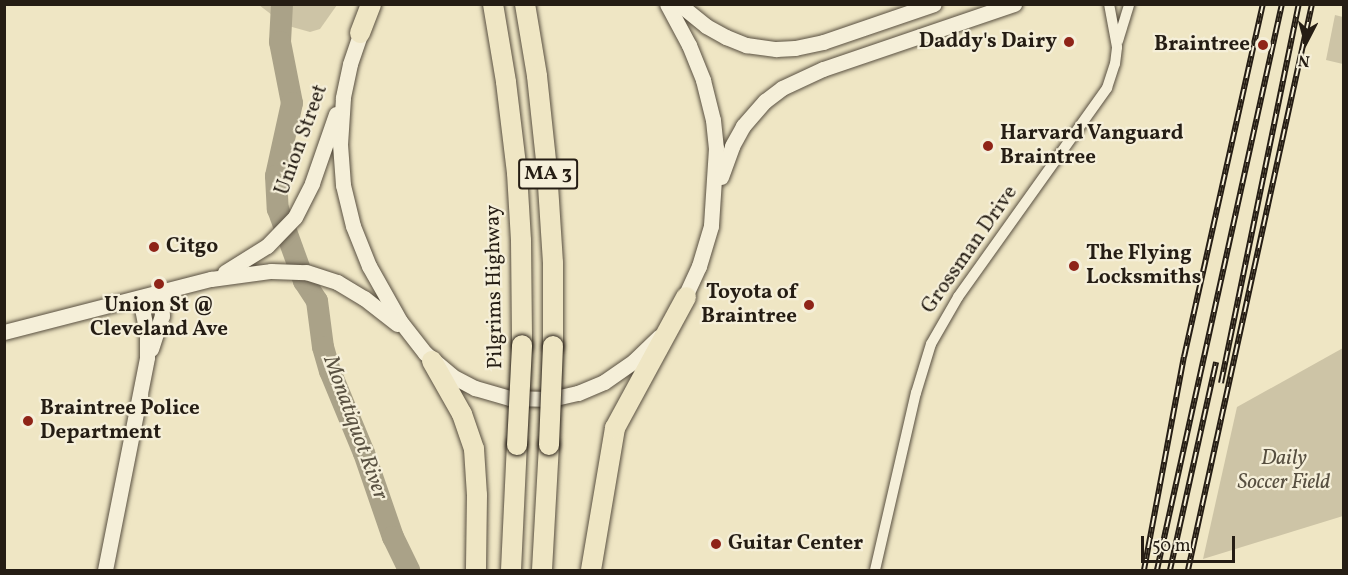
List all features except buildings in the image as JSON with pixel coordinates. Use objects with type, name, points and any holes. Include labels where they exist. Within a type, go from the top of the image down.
[{"type":"highway","points":[[360,33],[372,4]]},
{"type":"highway","name":"Pilgrims Highway","points":[[493,4],[509,104],[517,173],[521,241],[522,345],[510,570]]},
{"type":"highway","name":"MA 3","points":[[525,4],[539,87],[548,170],[553,263],[553,345],[542,570]]},
{"type":"highway","points":[[591,570],[615,428],[686,297]]},
{"type":"highway","points":[[432,361],[462,414],[474,449],[477,495],[476,570]]},
{"type":"main road","points":[[668,4],[697,64],[711,107],[716,155],[713,212]]},
{"type":"main road","points":[[679,4],[726,37],[746,45],[776,49],[814,45],[934,4]]},
{"type":"main road","points":[[360,33],[345,80],[340,151],[343,185],[363,255],[374,277],[416,343],[432,361],[464,383],[498,395],[524,399],[566,396],[604,382],[634,361],[661,334],[686,297],[704,252],[722,173],[736,136],[757,110],[782,88],[823,69],[1014,4]]},
{"type":"main road","name":"Union Street","points":[[212,279],[267,246],[290,224],[304,203],[331,131],[345,80]]},
{"type":"main road","name":"Union Street","points":[[4,332],[161,294],[212,279],[272,271],[306,273],[328,278],[347,286],[374,304],[416,343]]},
{"type":"main road","points":[[105,570],[147,357],[162,316],[161,294]]},
{"type":"main road","points":[[140,299],[147,334],[147,357]]},
{"type":"street","name":"Grossman Drive","points":[[875,570],[916,393],[937,331],[958,297],[1098,104],[1110,81],[1117,47],[1109,4]]},
{"type":"street","points":[[1117,47],[1129,4]]},
{"type":"green space","points":[[259,5],[337,5],[320,29],[310,32],[285,25]]},
{"type":"green space","points":[[1335,15],[1343,17],[1343,64],[1326,60]]},
{"type":"green space","name":"Daily Soccer Field","points":[[1343,348],[1343,516],[1203,559],[1237,407]]},
{"type":"waterway","points":[[273,4],[282,8]]},
{"type":"waterway","name":"Monatiquot River","points":[[282,4],[280,42],[292,103],[276,176],[278,209],[304,281],[317,301],[323,347],[330,371],[364,453],[393,537],[409,570]]},
{"type":"railway","points":[[1144,570],[1184,357],[1263,4]]},
{"type":"railway","points":[[1157,570],[1282,4]]},
{"type":"railway","points":[[1221,383],[1299,4]]},
{"type":"railway","points":[[1188,570],[1312,4]]},
{"type":"railway","points":[[1170,570],[1216,362]]},
{"type":"place","name":"Daddy's Dairy","points":[[1069,42]]},
{"type":"place","name":"Braintree","points":[[1263,45]]},
{"type":"place","name":"Harvard Vanguard Braintree","points":[[988,146]]},
{"type":"place","name":"Citgo","points":[[154,247]]},
{"type":"place","name":"The Flying Locksmiths","points":[[1074,266]]},
{"type":"place","name":"Union St @ Cleveland Ave","points":[[159,284]]},
{"type":"place","name":"Toyota of Braintree","points":[[809,305]]},
{"type":"place","name":"Braintree Police Department","points":[[28,421]]},
{"type":"place","name":"Guitar Center","points":[[716,544]]}]
